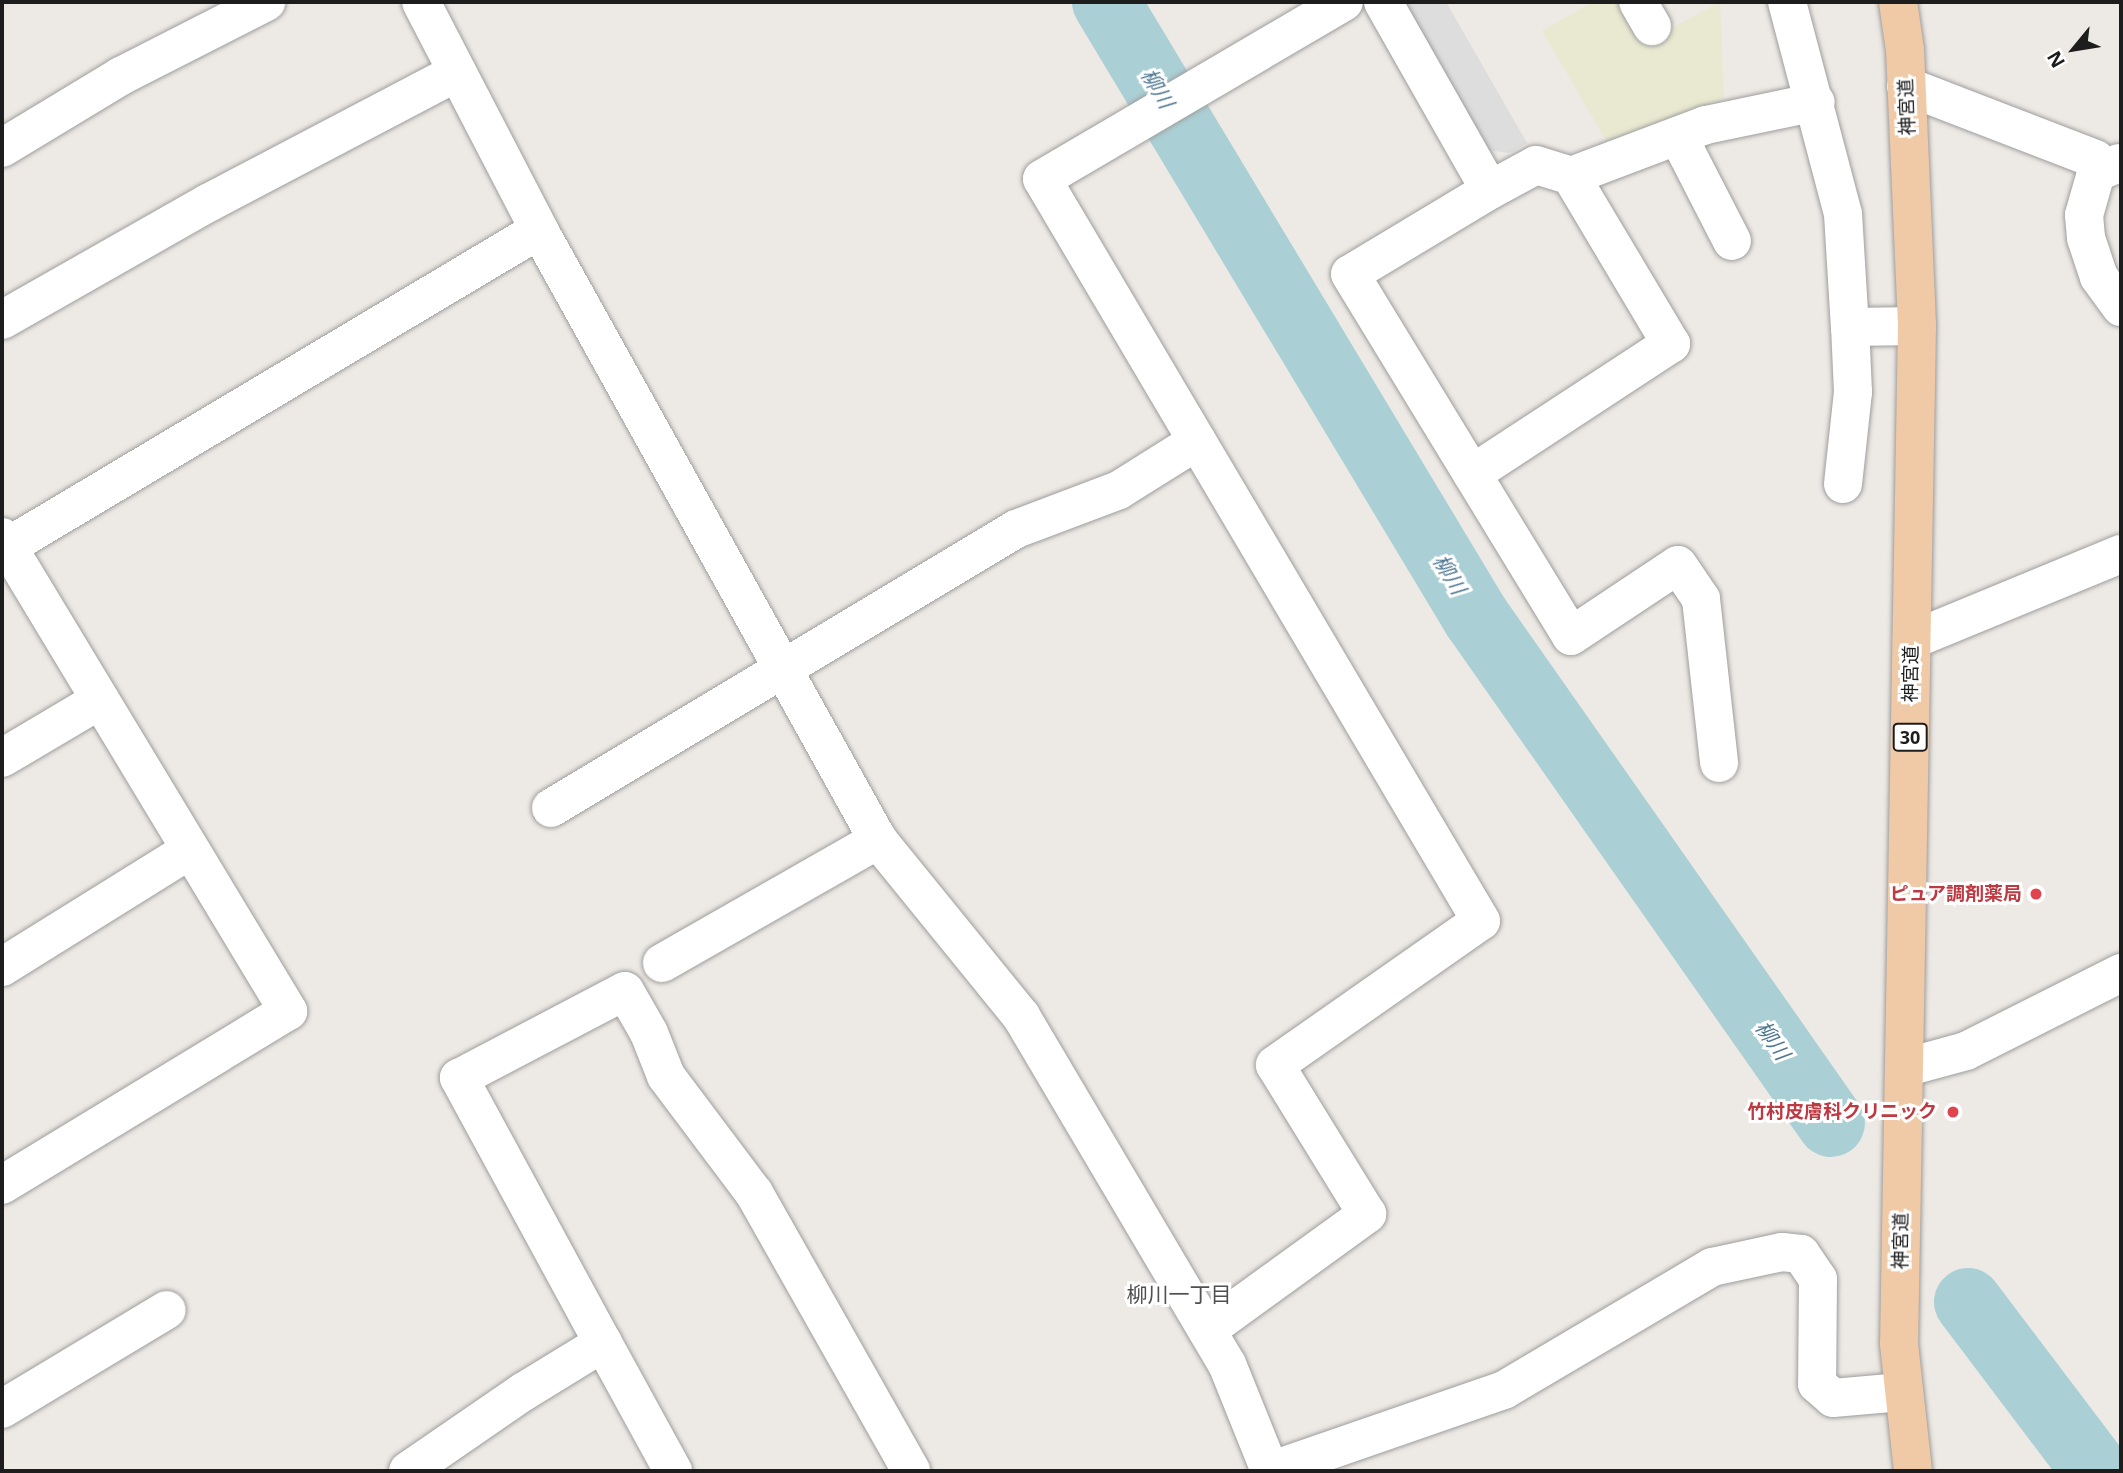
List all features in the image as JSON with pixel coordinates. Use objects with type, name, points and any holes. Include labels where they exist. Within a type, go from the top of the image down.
[{"type":"main road","name":"神宮道","points":[[1898,2],[1906,86],[1917,326],[1904,1068],[1902,1392],[1913,1471]]},
{"type":"street","points":[[2,148],[121,76],[266,2]]},
{"type":"street","points":[[421,2],[538,230],[878,840],[1021,1016],[1227,1364],[1270,1471],[1504,1390],[1712,1267],[1782,1252],[1801,1254],[1818,1279],[1817,1384],[1833,1398],[1902,1392]]},
{"type":"street","points":[[1207,1330],[1367,1214],[1275,1065],[1481,921],[1042,179],[1201,86],[1303,12],[1344,2]]},
{"type":"street","points":[[1383,2],[1490,190]]},
{"type":"street","points":[[1787,2],[1816,102],[1843,214],[1853,392],[1843,484]]},
{"type":"street","points":[[2,320],[208,203],[457,72]]},
{"type":"street","points":[[1906,86],[2095,159],[2109,168],[2084,215],[2086,239],[2099,277],[2121,307]]},
{"type":"street","points":[[1719,763],[1701,599],[1678,565],[1571,636],[1350,274],[1536,165],[1571,176],[1706,125],[1816,102]]},
{"type":"street","points":[[1678,136],[1732,241]]},
{"type":"street","points":[[1472,474],[1671,344],[1571,176]]},
{"type":"street","points":[[2,1185],[288,1011],[4,545],[538,230]]},
{"type":"street","points":[[1850,327],[1917,326]]},
{"type":"street","points":[[551,808],[1016,529],[1119,489],[1197,441]]},
{"type":"street","points":[[1912,640],[2121,554]]},
{"type":"street","points":[[2,758],[100,700]]},
{"type":"street","points":[[662,963],[878,840]]},
{"type":"street","points":[[2,967],[190,850]]},
{"type":"street","points":[[1904,1068],[1966,1051],[2121,974]]},
{"type":"street","points":[[673,1471],[459,1078],[625,991],[649,1033],[666,1076],[754,1193],[911,1471]]},
{"type":"street","points":[[2,1409],[167,1310]]},
{"type":"street","points":[[408,1471],[523,1392],[603,1343]]},
{"type":"green space","points":[[1593,2],[1622,2],[1645,42],[1720,2],[1724,98],[1607,142],[1542,31]]},
{"type":"shaded area","points":[[1398,2],[1446,2],[1527,143],[1510,153],[1485,150]]},
{"type":"waterway","name":"柳川","points":[[1106,2],[1476,617],[1831,1123]]},
{"type":"waterway","name":"柳川","points":[[1968,1302],[2096,1471]]},
{"type":"place","name":"ピュア調剤薬局","points":[[2036,894]]},
{"type":"place","name":"竹村皮膚科クリニック","points":[[1953,1112]]},
{"type":"district","name":"柳川一丁目","points":[[1179,1294]]}]
